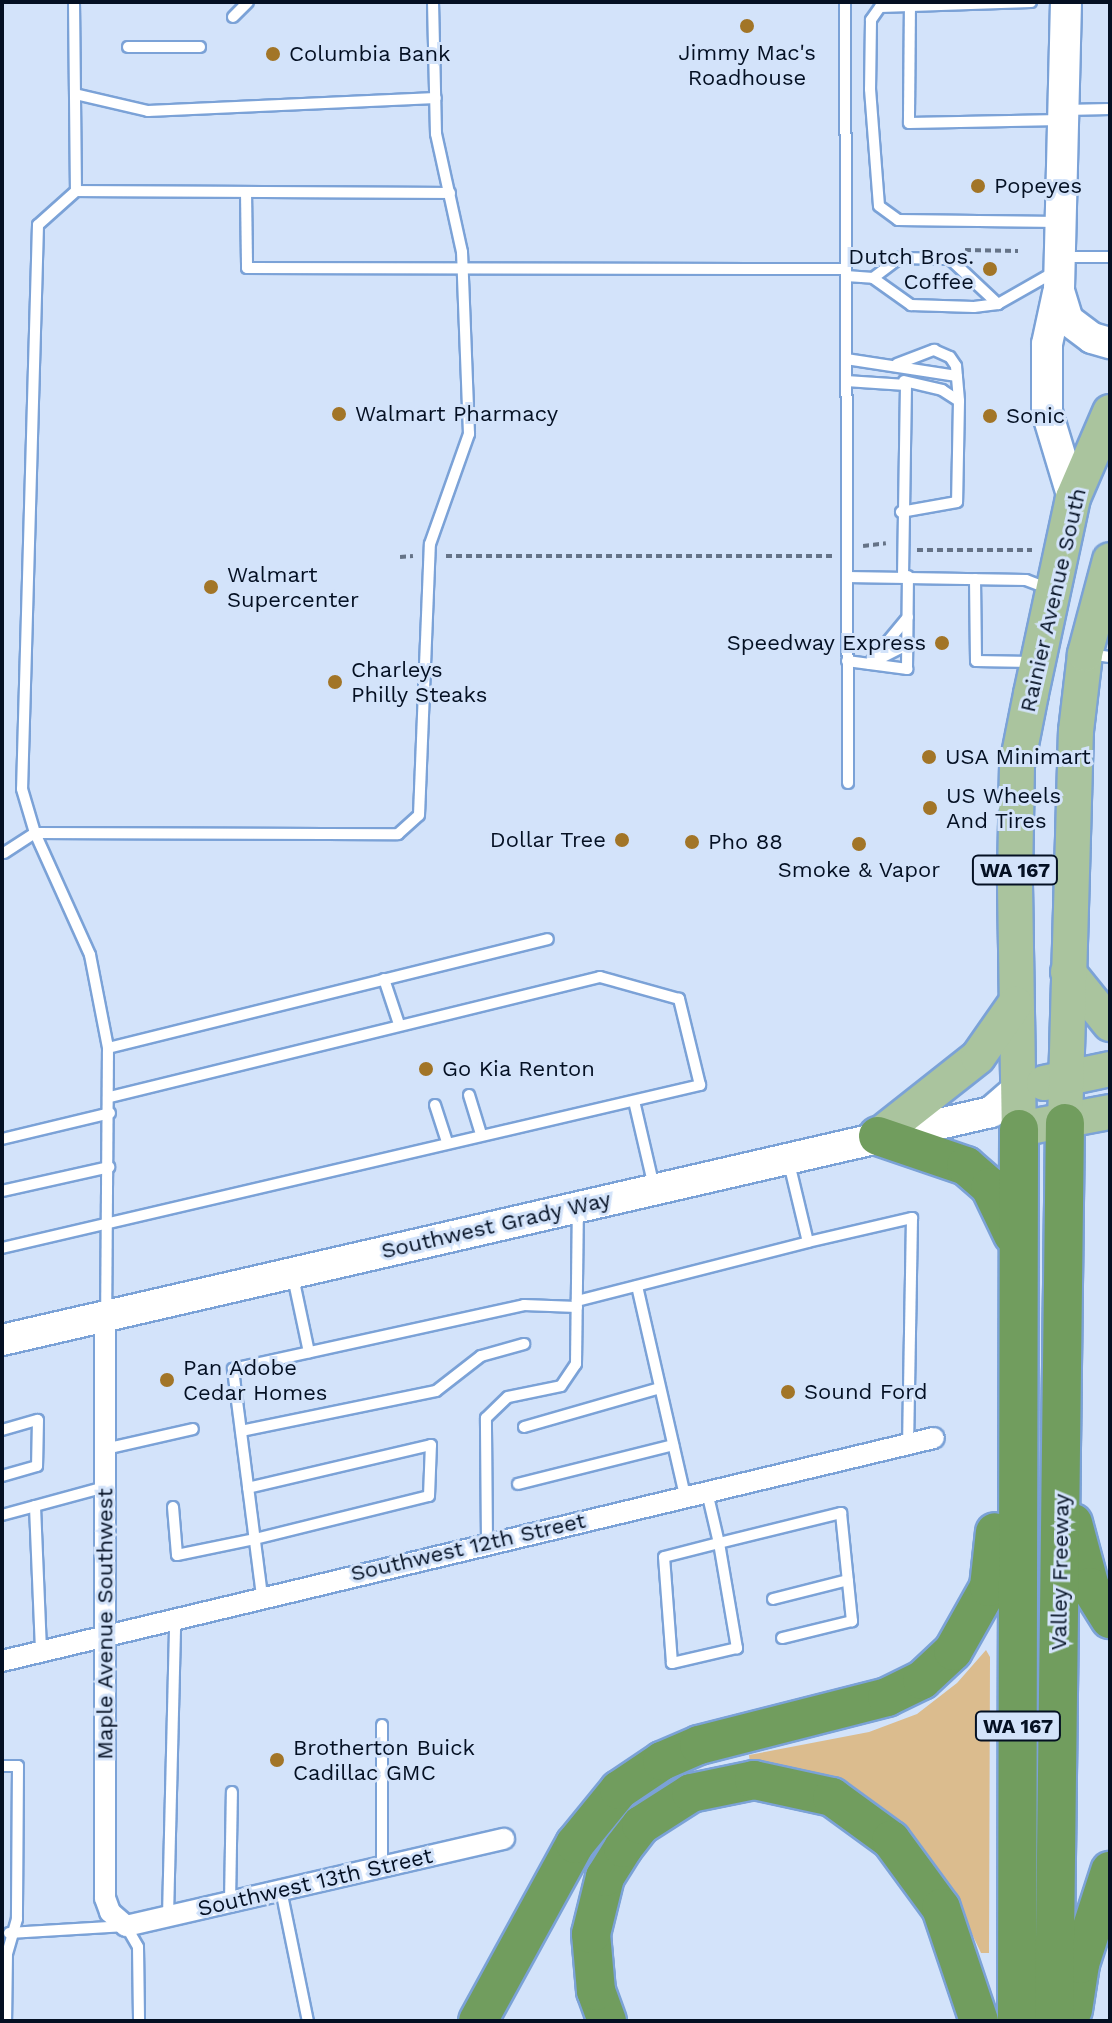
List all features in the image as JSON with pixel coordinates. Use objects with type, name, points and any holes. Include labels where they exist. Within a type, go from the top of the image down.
[{"type":"highway","name":"Valley Freeway","points":[[1005,1120],[1017,1245],[1017,2021]]},
{"type":"highway","name":"Valley Freeway","points":[[1054,2021],[1065,1123]]},
{"type":"highway","points":[[878,1136],[966,1166],[1005,1210],[1017,1245]]},
{"type":"highway","points":[[478,2021],[575,1844],[619,1790],[662,1761],[699,1745],[887,1697],[922,1680],[953,1651],[989,1587],[996,1492],[1015,1432]]},
{"type":"highway","points":[[1061,1486],[1090,1587],[1110,1619]]},
{"type":"highway","points":[[607,2021],[596,1991],[591,1934],[605,1877],[641,1825],[691,1793],[754,1780],[832,1797],[891,1840],[927,1886],[955,1936],[979,2021]]},
{"type":"highway","points":[[1072,2021],[1080,1964],[1110,1871]]},
{"type":"main road","points":[[1066,2],[1058,273],[1047,344],[1047,412],[1073,498]]},
{"type":"main road","points":[[1058,273],[1068,320],[1110,343]]},
{"type":"main road","name":"Rainier Avenue South","points":[[1005,1120],[1020,1087],[1015,1004],[1017,765],[1073,498],[1110,412]]},
{"type":"main road","name":"Rainier Avenue South","points":[[1065,1123],[1076,731],[1097,655],[1110,560]]},
{"type":"main road","points":[[1068,972],[1110,1024]]},
{"type":"main road","points":[[878,1136],[978,1057],[1015,1004]]},
{"type":"main road","points":[[1020,1087],[1110,1069]]},
{"type":"main road","points":[[1005,1120],[1065,1123],[1110,1112]]},
{"type":"main road","name":"Southwest Grady Way","points":[[2,1340],[878,1136],[1005,1120]]},
{"type":"street","name":"Maple Avenue Southwest","points":[[105,1314],[105,1898],[110,1912],[126,1926]]},
{"type":"street","name":"Southwest 12th Street","points":[[2,1661],[105,1633],[934,1438]]},
{"type":"street","name":"Southwest 13th Street","points":[[126,1926],[504,1839]]},
{"type":"lane","points":[[74,2],[76,191]]},
{"type":"lane","points":[[233,17],[248,2]]},
{"type":"lane","points":[[4,853],[35,833],[398,834],[410,829],[419,815],[430,556],[469,434],[463,270],[436,134],[433,2]]},
{"type":"lane","points":[[845,2],[848,783]]},
{"type":"lane","points":[[1031,2],[910,3],[880,7],[871,20],[870,89],[879,206],[898,220],[1059,222]]},
{"type":"lane","points":[[910,3],[909,123],[1063,115],[1110,109]]},
{"type":"lane","points":[[128,47],[200,47]]},
{"type":"lane","points":[[75,94],[148,111],[436,98]]},
{"type":"lane","points":[[105,1314],[110,1113],[108,1048],[90,955],[35,833],[22,789],[38,225],[76,191],[450,193]]},
{"type":"lane","points":[[246,192],[247,268],[846,273],[873,278],[911,305],[998,304],[1058,273],[1110,257]]},
{"type":"lane","points":[[873,278],[900,258],[950,259],[998,304]]},
{"type":"lane","points":[[897,364],[934,350],[950,357],[957,376],[959,401],[957,502],[901,512]]},
{"type":"lane","points":[[846,359],[897,364],[957,376]]},
{"type":"lane","points":[[847,661],[907,669],[908,617],[901,512],[906,385],[897,364]]},
{"type":"lane","points":[[846,381],[942,390],[959,401]]},
{"type":"lane","points":[[847,577],[905,575],[1026,580],[1053,591]]},
{"type":"lane","points":[[975,579],[976,661],[1038,662]]},
{"type":"lane","points":[[869,664],[908,617]]},
{"type":"lane","points":[[869,664],[908,644]]},
{"type":"lane","points":[[108,1048],[548,939]]},
{"type":"lane","points":[[2,1248],[700,1085],[679,999],[600,977],[446,1018],[110,1097]]},
{"type":"lane","points":[[384,979],[408,1026]]},
{"type":"lane","points":[[469,1095],[481,1134]]},
{"type":"lane","points":[[634,1101],[654,1189]]},
{"type":"lane","points":[[435,1105],[447,1143]]},
{"type":"lane","points":[[2,1139],[110,1113]]},
{"type":"lane","points":[[788,1157],[808,1242]]},
{"type":"lane","points":[[2,1191],[109,1167]]},
{"type":"lane","points":[[487,1543],[486,1418],[508,1397],[561,1386],[576,1364],[578,1206]]},
{"type":"lane","points":[[262,1596],[233,1369],[524,1305],[577,1304],[808,1242],[912,1218],[908,1442]]},
{"type":"lane","points":[[292,1271],[309,1352]]},
{"type":"lane","points":[[637,1286],[685,1495]]},
{"type":"lane","points":[[241,1431],[436,1391],[481,1356],[524,1344]]},
{"type":"lane","points":[[524,1427],[660,1388]]},
{"type":"lane","points":[[2,1430],[38,1420],[37,1466],[2,1476]]},
{"type":"lane","points":[[105,1449],[193,1429]]},
{"type":"lane","points":[[173,1507],[177,1555],[255,1539],[429,1496],[431,1445],[248,1488]]},
{"type":"lane","points":[[518,1484],[673,1445]]},
{"type":"lane","points":[[2,1515],[105,1487]]},
{"type":"lane","points":[[706,1490],[719,1543],[737,1648],[672,1663],[664,1557],[719,1543],[841,1513],[852,1621],[782,1638]]},
{"type":"lane","points":[[35,1506],[41,1650]]},
{"type":"lane","points":[[773,1599],[848,1580]]},
{"type":"lane","points":[[168,1916],[175,1617]]},
{"type":"lane","points":[[382,1725],[382,1866]]},
{"type":"lane","points":[[2,1766],[18,1766],[17,1919],[9,1933],[4,1953],[6,2021]]},
{"type":"lane","points":[[230,1902],[232,1792]]},
{"type":"lane","points":[[281,1890],[308,2021]]},
{"type":"lane","points":[[9,1933],[126,1926],[138,1947],[139,2021]]},
{"type":"path","points":[[400,557],[847,556],[860,547],[887,543],[903,550],[1032,550]]},
{"type":"shaded area","points":[[986,1650],[990,1657],[989,1953],[981,1953],[956,1900],[805,1772],[780,1767],[751,1771],[749,1755],[869,1732],[917,1714],[957,1683]]},
{"type":"place","name":"Jimmy Mac's Roadhouse","points":[[747,26]]},
{"type":"place","name":"Columbia Bank","points":[[273,54]]},
{"type":"place","name":"Popeyes","points":[[978,186]]},
{"type":"place","name":"Dutch Bros. Coffee","points":[[990,269]]},
{"type":"place","name":"Walmart Pharmacy","points":[[339,414]]},
{"type":"place","name":"Sonic","points":[[990,416]]},
{"type":"place","name":"Walmart Supercenter","points":[[211,587]]},
{"type":"place","name":"Speedway Express","points":[[942,643]]},
{"type":"place","name":"Charleys Philly Steaks","points":[[335,682]]},
{"type":"place","name":"USA Minimart","points":[[929,757]]},
{"type":"place","name":"US Wheels And Tires","points":[[930,808]]},
{"type":"place","name":"Dollar Tree","points":[[622,840]]},
{"type":"place","name":"Pho 88","points":[[692,842]]},
{"type":"place","name":"Smoke & Vapor","points":[[859,844]]},
{"type":"place","name":"Go Kia Renton","points":[[426,1069]]},
{"type":"place","name":"Pan Adobe Cedar Homes","points":[[167,1380]]},
{"type":"place","name":"Sound Ford","points":[[788,1392]]},
{"type":"place","name":"Brotherton Buick Cadillac GMC","points":[[277,1760]]}]
